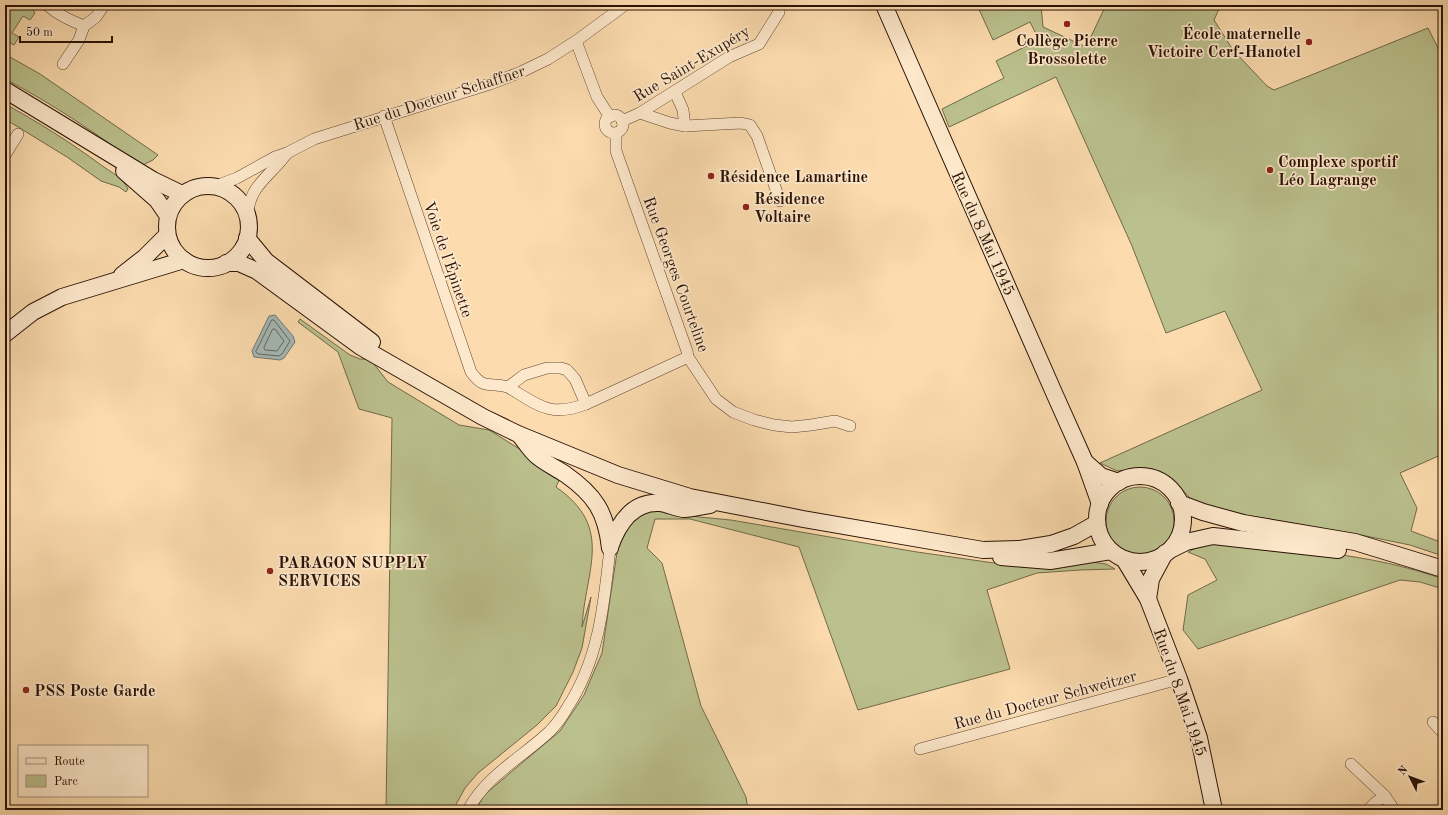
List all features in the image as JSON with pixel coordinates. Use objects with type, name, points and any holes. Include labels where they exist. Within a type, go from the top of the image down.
[{"type":"main road","name":"Rue du 8 Mai 1945","points":[[884,5],[1084,462],[1100,504]]},
{"type":"main road","points":[[5,90],[154,180],[182,194]]},
{"type":"main road","points":[[104,150],[131,178],[157,200],[168,216]]},
{"type":"main road","points":[[209,185],[216,186],[224,188],[238,198],[247,213],[249,221],[247,238],[242,250],[237,256],[226,263],[209,268],[200,267],[184,260],[172,249],[167,235],[168,216],[176,200],[182,194],[194,187],[209,185]]},
{"type":"main road","points":[[116,280],[145,257],[167,235]]},
{"type":"main road","points":[[247,238],[266,260],[373,342],[408,373]]},
{"type":"main road","points":[[5,334],[33,312],[62,297],[184,260]]},
{"type":"main road","points":[[226,263],[239,263],[258,271],[361,347],[483,416],[518,434],[618,475],[690,497],[803,519],[983,550],[1020,549],[1051,544],[1074,536],[1098,523]]},
{"type":"main road","points":[[518,434],[537,456],[566,475],[589,494],[598,505],[608,532],[610,548]]},
{"type":"main road","name":"Rue du 8 Mai 1945","points":[[1084,462],[1101,476],[1118,482]]},
{"type":"main road","points":[[1167,552],[1178,540],[1183,521],[1182,510],[1176,496],[1168,487],[1157,480],[1142,477],[1130,478],[1118,482],[1109,490],[1100,504],[1098,523],[1102,538],[1118,555],[1134,563],[1156,559],[1186,542],[1213,536],[1402,557]]},
{"type":"main road","points":[[610,548],[615,532],[631,512],[639,508],[660,503],[685,509],[719,503]]},
{"type":"main road","points":[[1179,503],[1203,512],[1243,523],[1354,542],[1443,569]]},
{"type":"main road","points":[[983,550],[1008,559],[1050,561],[1118,555]]},
{"type":"main road","name":"Rue du 8 Mai 1945","points":[[1148,599],[1151,579],[1167,552]]},
{"type":"main road","name":"Rue du 8 Mai 1945","points":[[1118,555],[1148,599],[1179,679],[1199,738],[1214,810]]},
{"type":"street","points":[[47,5],[55,12],[84,26]]},
{"type":"street","points":[[63,64],[79,40],[84,26],[96,17],[104,5]]},
{"type":"street","name":"Rue du Docteur Schaffner","points":[[216,186],[237,178],[275,157],[287,153],[314,139],[384,116],[456,95],[514,75],[548,59],[576,41],[625,5]]},
{"type":"street","name":"Rue Saint-Exupéry","points":[[622,121],[640,113],[729,57],[759,44],[779,12],[779,5]]},
{"type":"street","points":[[576,41],[597,97],[610,116]]},
{"type":"street","points":[[675,92],[684,110],[685,126]]},
{"type":"street","points":[[640,113],[670,123],[685,126],[741,123],[750,125],[757,136],[780,201]]},
{"type":"street","name":"Voie de l'Épinette","points":[[384,116],[471,372],[478,381],[481,383],[508,387],[551,410],[568,410],[586,404],[688,357]]},
{"type":"street","points":[[610,116],[617,116],[622,121],[622,127],[619,132],[609,132],[606,127],[606,121],[610,116]]},
{"type":"street","name":"Rue Georges Courteline","points":[[616,133],[616,151],[688,357],[716,399],[733,412],[754,420],[774,425],[811,425],[835,421],[850,426]]},
{"type":"street","points":[[5,155],[18,134]]},
{"type":"street","name":"Rue du Docteur Schaffner","points":[[247,213],[250,200],[256,189],[287,153]]},
{"type":"street","points":[[508,387],[524,375],[547,368],[561,368],[566,370],[575,379],[586,404]]},
{"type":"street","points":[[468,810],[474,799],[487,783],[549,732],[558,722],[573,699],[588,671],[597,641],[604,608],[610,548]]},
{"type":"street","name":"Rue du Docteur Schweitzer","points":[[920,749],[1179,679]]},
{"type":"street","points":[[1432,722],[1443,733]]},
{"type":"street","points":[[1351,764],[1385,796],[1394,810]]},
{"type":"street","points":[[1368,810],[1385,796]]},
{"type":"green space","points":[[5,5],[30,5],[35,13],[30,20],[23,16],[12,33],[19,37],[14,45],[5,40]]},
{"type":"green space","name":"Complexe sportif Léo Lagrange","points":[[977,5],[1041,5],[1043,27],[1086,47],[1106,5],[1228,5],[1219,9],[1214,20],[1233,50],[1267,86],[1274,90],[1428,28],[1443,58],[1443,454],[1400,473],[1417,508],[1411,531],[1443,543],[1443,556],[1410,545],[1245,515],[1205,505],[1191,499],[1165,474],[1153,469],[1144,468],[1117,471],[1100,463],[1262,390],[1225,311],[1166,333],[1132,246],[1056,77],[949,127],[942,109],[1004,78],[996,61],[1039,40],[1030,22],[993,40]]},
{"type":"green space","points":[[10,57],[40,74],[158,155],[153,160],[141,166],[74,120],[5,79],[5,58],[8,60]]},
{"type":"green space","points":[[5,104],[78,148],[123,182],[128,189],[126,192],[119,187],[101,181],[67,157],[5,119]]},
{"type":"green space","points":[[300,319],[350,355],[360,359],[370,359],[388,382],[459,425],[489,430],[561,476],[556,487],[574,502],[585,518],[591,534],[591,568],[582,627],[591,597],[582,648],[573,672],[556,706],[537,725],[478,773],[465,788],[453,810],[386,810],[392,418],[359,409],[338,352],[298,322]]},
{"type":"green space","points":[[1133,487],[1147,487],[1159,493],[1168,502],[1174,514],[1172,534],[1164,545],[1153,553],[1147,555],[1133,555],[1127,553],[1116,545],[1108,534],[1106,528],[1106,514],[1108,508],[1116,497],[1127,489]]},
{"type":"green space","points":[[659,508],[699,517],[731,520],[917,552],[1022,567],[1048,567],[1091,562],[1106,564],[1115,569],[1037,573],[987,590],[1010,669],[858,710],[799,547],[690,519],[655,519],[647,548],[662,563],[701,706],[746,797],[748,810],[476,810],[484,795],[560,731],[584,695],[602,653],[619,539],[632,516]]},
{"type":"green space","points":[[1216,543],[1302,550],[1388,563],[1443,579],[1443,589],[1420,582],[1400,580],[1198,649],[1183,630],[1188,595],[1217,580],[1205,559],[1188,552],[1204,544]]},
{"type":"water","points":[[275,315],[293,336],[295,342],[284,358],[280,360],[254,357],[252,351],[269,316]]},
{"type":"place","name":"Collège Pierre Brossolette","points":[[1067,24]]},
{"type":"place","name":"École maternelle Victoire Cerf-Hanotel","points":[[1309,42]]},
{"type":"place","name":"Complexe sportif Léo Lagrange","points":[[1270,170]]},
{"type":"place","name":"Résidence Lamartine","points":[[711,176]]},
{"type":"place","name":"Résidence Voltaire","points":[[746,207]]},
{"type":"place","name":"PARAGON SUPPLY SERVICES","points":[[270,571]]},
{"type":"place","name":"PSS Poste Garde","points":[[26,690]]}]
